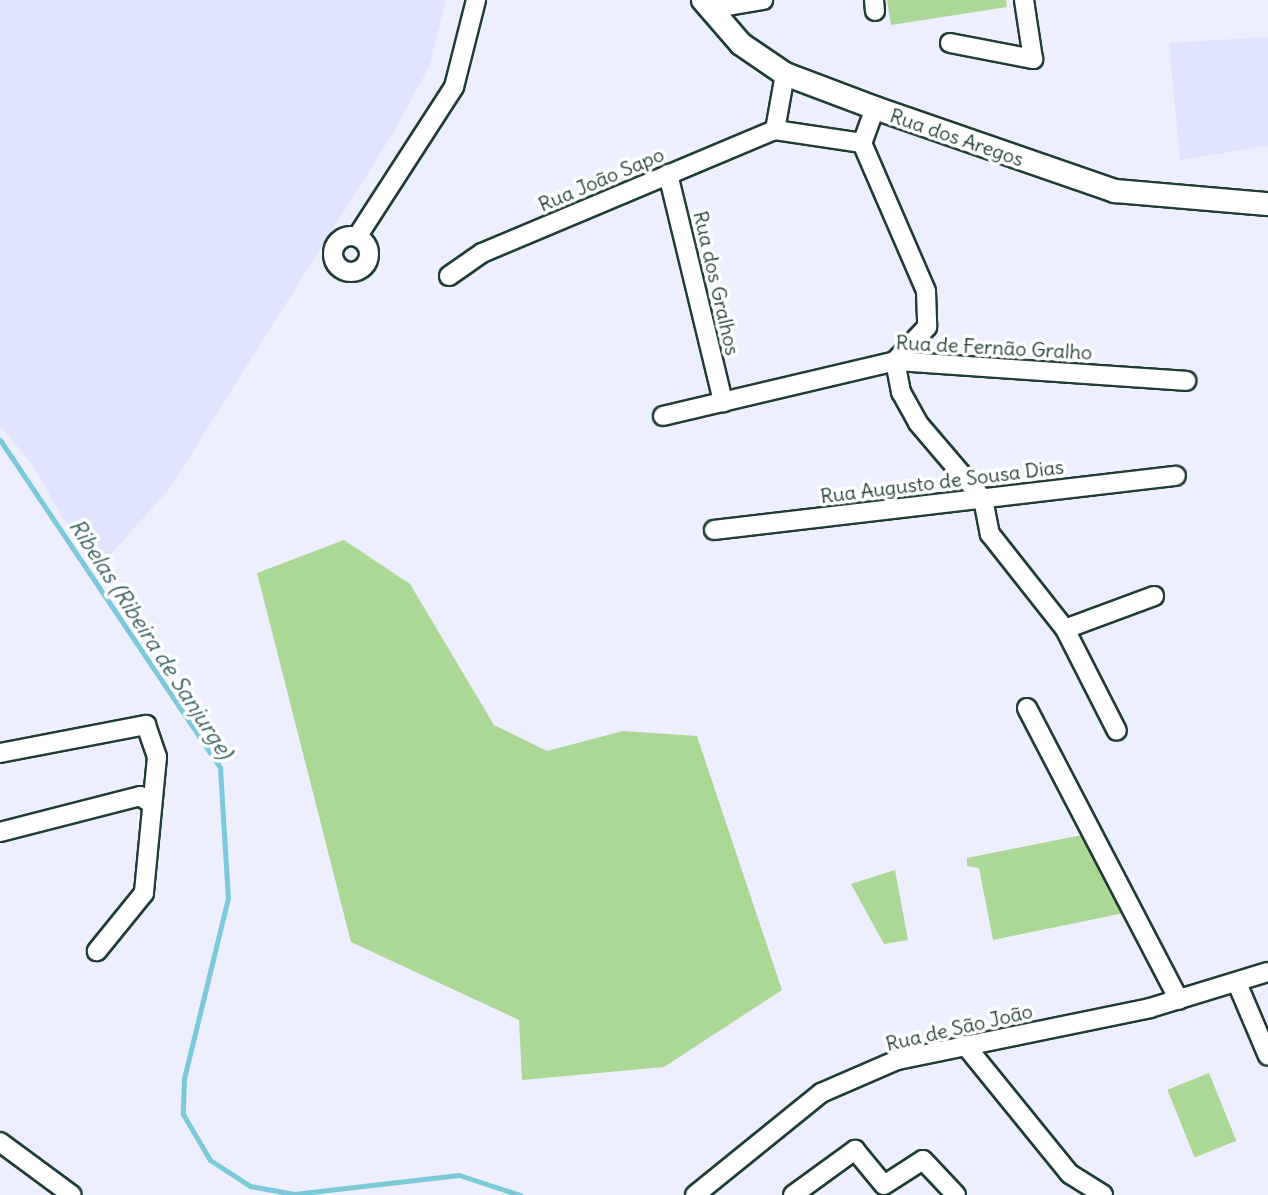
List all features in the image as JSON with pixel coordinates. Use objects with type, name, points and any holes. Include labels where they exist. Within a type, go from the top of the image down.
[{"type":"street","points":[[357,237],[454,87],[476,0]]},
{"type":"street","points":[[706,5],[763,0]]},
{"type":"street","points":[[950,43],[1033,59],[1024,0]]},
{"type":"street","name":"Rua dos Aregos","points":[[706,5],[785,74],[875,108],[1115,191],[1243,205]]},
{"type":"street","points":[[785,74],[775,130],[862,143]]},
{"type":"street","points":[[875,108],[862,143],[926,291],[927,327],[895,361],[918,423],[983,499],[990,534],[1065,629],[1117,731]]},
{"type":"street","name":"Rua João Sapo","points":[[449,276],[482,253],[775,130]]},
{"type":"street","name":"Rua dos Gralhos","points":[[668,174],[723,402]]},
{"type":"street","points":[[1243,205],[1268,204]]},
{"type":"street","points":[[1243,205],[1268,211]]},
{"type":"street","name":"Rua de Fernão Gralho","points":[[663,416],[895,361],[1186,381]]},
{"type":"street","name":"Rua Augusto de Sousa Dias","points":[[714,530],[1176,476]]},
{"type":"street","points":[[1065,629],[1154,596]]},
{"type":"street","points":[[1027,708],[1179,1000]]},
{"type":"street","points":[[0,753],[146,725],[157,757],[144,893],[97,951]]},
{"type":"street","points":[[0,832],[140,796],[152,804]]},
{"type":"street","name":"Rua de São João","points":[[695,1195],[821,1093],[897,1060],[1179,1000],[1268,972]]},
{"type":"street","points":[[1237,983],[1268,1056]]},
{"type":"street","points":[[965,1045],[1070,1174],[1103,1195]]},
{"type":"street","points":[[0,1142],[72,1195]]},
{"type":"street","points":[[806,1191],[855,1150],[884,1185],[923,1160],[956,1195]]},
{"type":"shaded area","points":[[0,0],[446,0],[430,65],[392,135],[170,488],[102,564],[70,531],[33,465],[0,426]]},
{"type":"shaded area","points":[[1268,37],[1268,146],[1180,160],[1169,43]]},
{"type":"green space","points":[[887,0],[1006,0],[1007,7],[891,25]]},
{"type":"green space","points":[[344,540],[410,584],[494,725],[547,751],[623,731],[697,736],[782,990],[664,1067],[522,1080],[519,1020],[351,942],[257,573]]},
{"type":"green space","points":[[1082,835],[1124,913],[993,940],[979,868],[967,866],[967,858]]},
{"type":"green space","points":[[895,870],[908,940],[884,944],[851,884]]},
{"type":"green space","points":[[1209,1073],[1236,1141],[1195,1158],[1167,1090]]},
{"type":"waterway","name":"Ribelas (Ribeira de Sanjurge)","points":[[0,440],[220,768],[228,898],[184,1078],[183,1114],[210,1160],[250,1186],[294,1194],[459,1175],[520,1195]]}]
